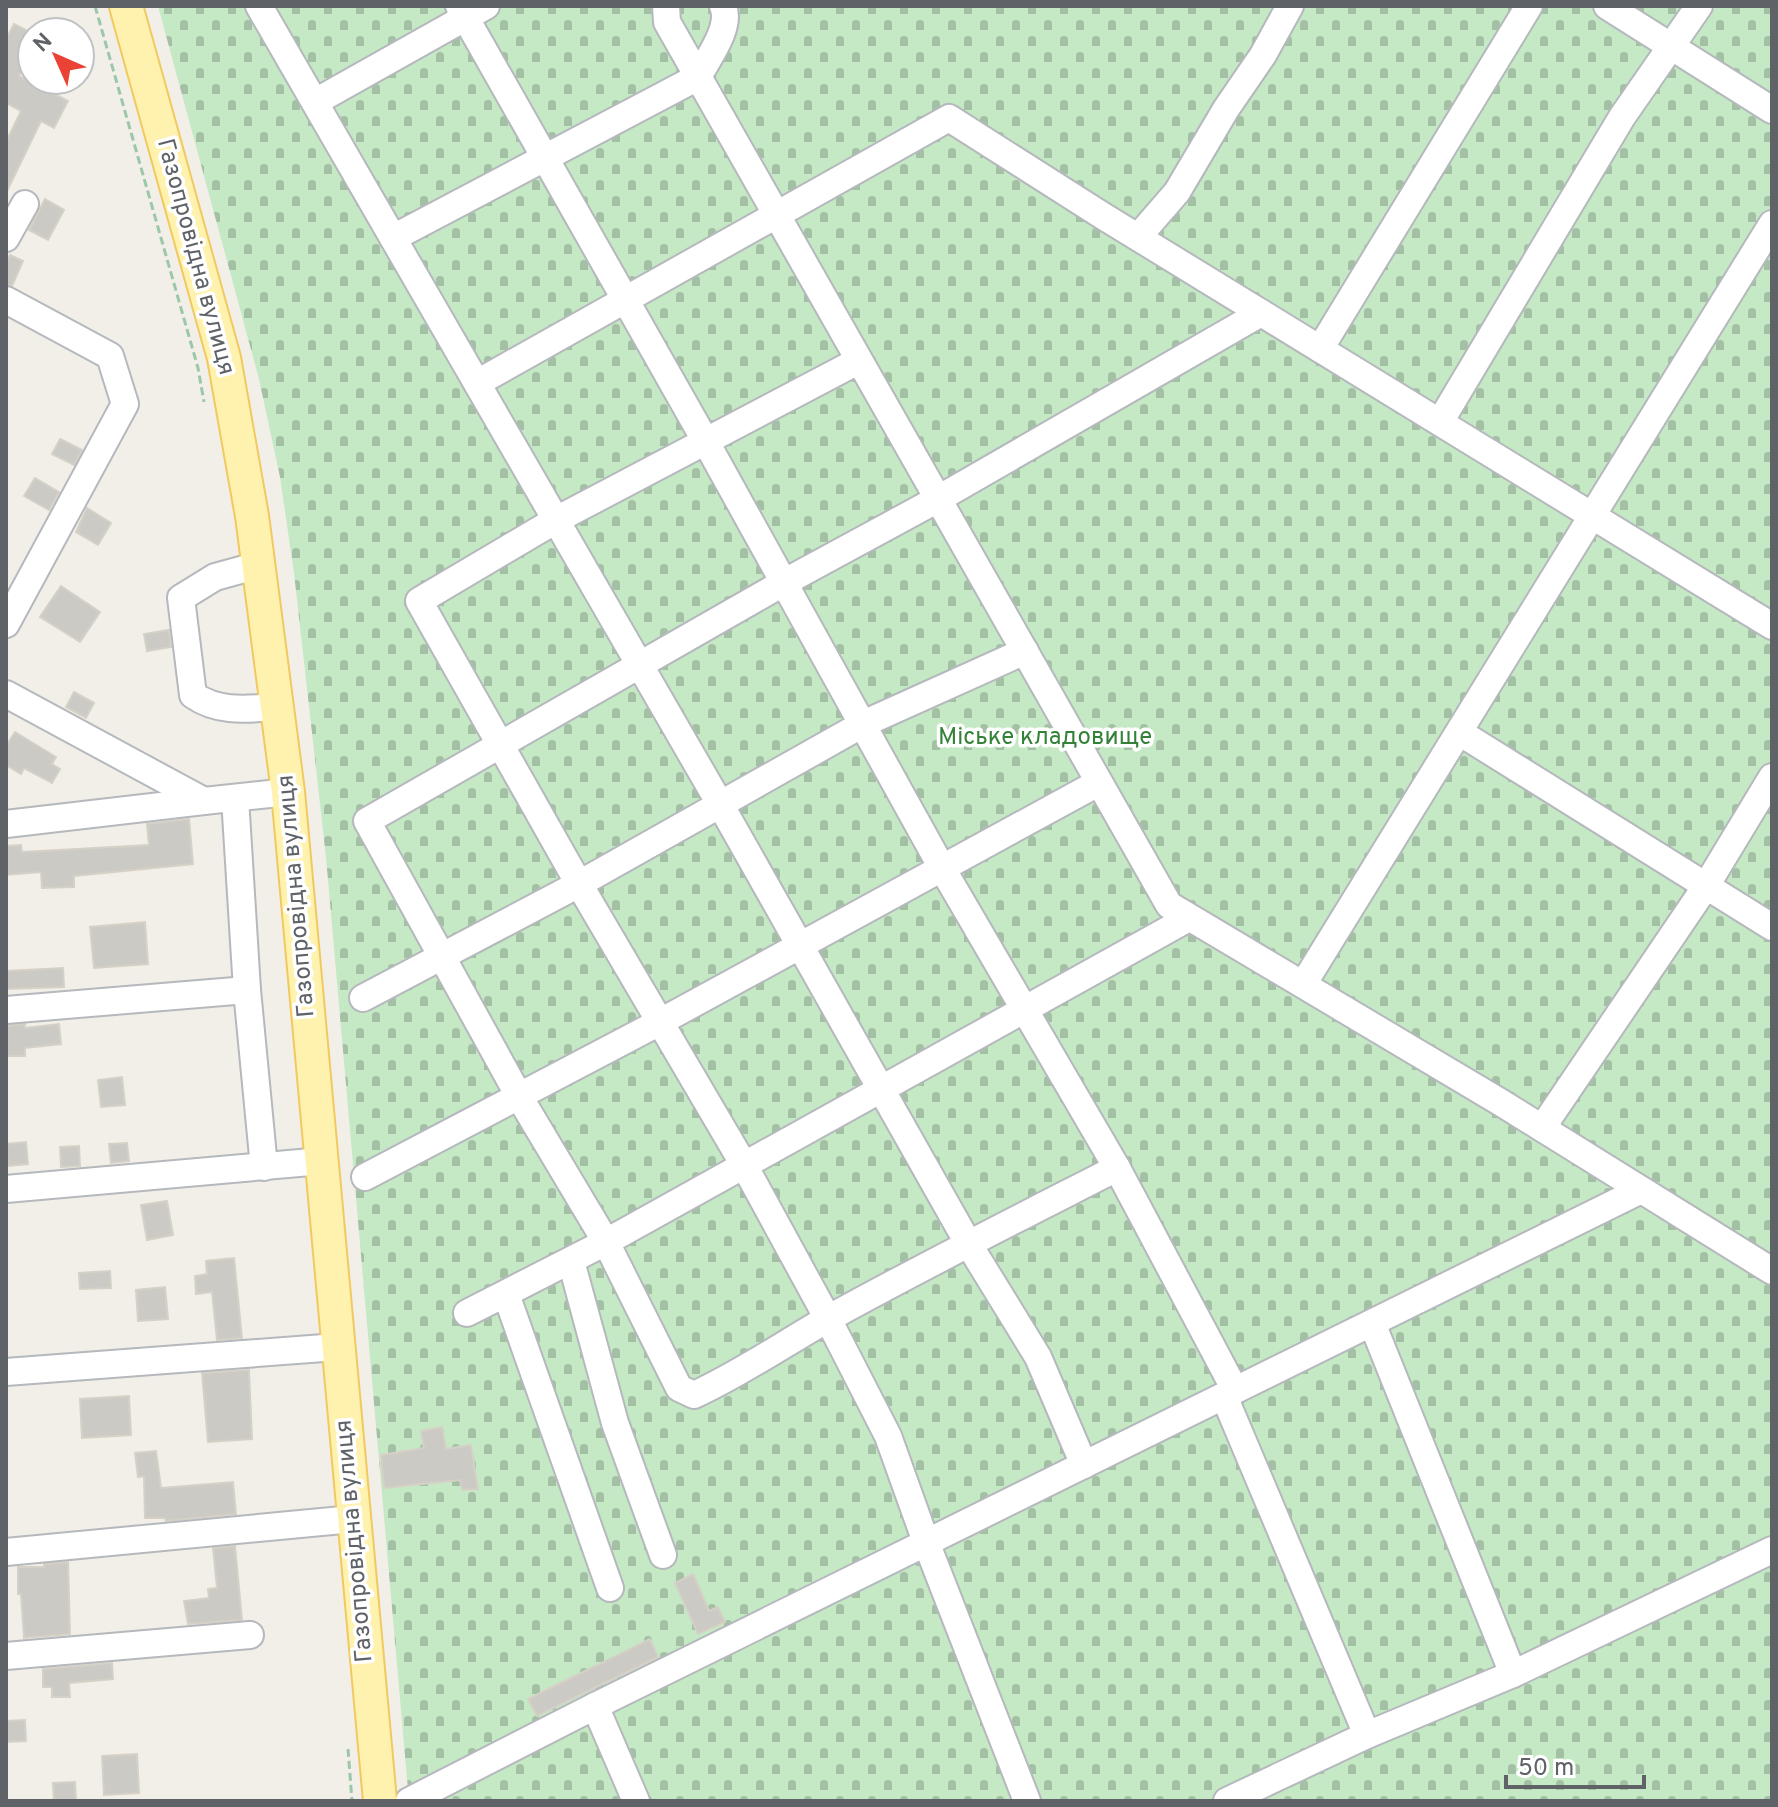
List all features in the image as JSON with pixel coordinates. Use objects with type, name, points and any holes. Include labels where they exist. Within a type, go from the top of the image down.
[{"type":"main road","name":"Газопровідна вулиця","points":[[126,6],[224,358],[259,565],[288,792],[380,1801]]},
{"type":"street","points":[[259,6],[720,804],[968,1243],[1038,1357],[1084,1465]]},
{"type":"street","points":[[666,6],[667,22],[1169,905],[1304,983],[1772,1271]]},
{"type":"street","points":[[393,238],[698,77],[720,35],[726,13],[723,6]]},
{"type":"street","points":[[1138,237],[1177,192],[1290,6]]},
{"type":"street","points":[[1320,349],[1529,6]]},
{"type":"street","points":[[1607,6],[1772,110]]},
{"type":"street","points":[[1440,422],[1622,117],[1699,6]]},
{"type":"street","points":[[315,102],[470,9],[546,158],[625,302],[942,868],[1117,1168],[1229,1393],[1367,1735]]},
{"type":"street","points":[[477,383],[949,118],[1772,626]]},
{"type":"street","points":[[6,238],[25,204]]},
{"type":"street","points":[[1304,983],[1592,516],[1762,262],[1772,224]]},
{"type":"street","points":[[6,300],[110,356],[125,404],[6,624]]},
{"type":"street","points":[[1117,1168],[968,1243],[828,1319],[722,1382],[694,1395],[686,1393],[679,1388],[606,1242],[520,1098],[367,821],[1261,313]]},
{"type":"street","points":[[858,361],[556,520],[419,601],[579,884],[744,1165],[888,1436],[1027,1801]]},
{"type":"street","points":[[259,565],[215,577],[181,598],[193,695],[206,704],[228,709],[278,707]]},
{"type":"street","points":[[363,998],[579,884],[863,724],[1025,651]]},
{"type":"street","points":[[6,694],[204,801]]},
{"type":"street","points":[[1459,732],[1772,927]]},
{"type":"street","points":[[1542,1128],[1706,886],[1772,777]]},
{"type":"street","points":[[365,1177],[520,1098],[1098,783]]},
{"type":"street","points":[[6,824],[288,792]]},
{"type":"street","points":[[235,798],[247,990],[264,1167]]},
{"type":"street","points":[[467,1313],[606,1242],[1189,918]]},
{"type":"street","points":[[6,1010],[247,990]]},
{"type":"street","points":[[6,1189],[322,1161]]},
{"type":"street","points":[[409,1801],[595,1706],[1641,1190]]},
{"type":"street","points":[[571,1261],[615,1423],[663,1555]]},
{"type":"street","points":[[506,1294],[610,1588]]},
{"type":"street","points":[[1372,1323],[1513,1674]]},
{"type":"street","points":[[6,1372],[337,1347]]},
{"type":"street","points":[[6,1552],[353,1519]]},
{"type":"street","points":[[1227,1801],[1367,1735],[1513,1674],[1772,1550]]},
{"type":"street","points":[[6,1656],[250,1635]]},
{"type":"street","points":[[595,1706],[636,1801]]},
{"type":"green space","name":"Міське кладовище","points":[[158,6],[1772,6],[1772,1801],[409,1801],[326,857],[294,573],[280,477],[259,379]]},
{"type":"building","points":[[16,25],[16,96],[58,96],[68,101],[54,128],[41,121],[6,193],[6,142],[21,111],[6,103],[6,39]]},
{"type":"building","points":[[45,199],[64,210],[48,240],[29,230]]},
{"type":"building","points":[[10,255],[23,261],[12,286],[6,284],[6,263]]},
{"type":"building","points":[[60,439],[82,450],[74,465],[52,454]]},
{"type":"building","points":[[35,478],[59,492],[49,510],[24,496]]},
{"type":"building","points":[[87,508],[111,523],[98,545],[76,532]]},
{"type":"building","points":[[61,586],[100,612],[80,642],[40,617]]},
{"type":"building","points":[[169,630],[171,647],[147,651],[144,634]]},
{"type":"building","points":[[74,692],[94,703],[86,718],[66,707]]},
{"type":"building","points":[[15,732],[56,757],[52,764],[60,769],[52,783],[24,768],[21,774],[6,765],[6,746]]},
{"type":"building","points":[[189,819],[193,864],[74,876],[74,887],[42,888],[41,872],[6,875],[6,846],[21,845],[22,852],[149,845],[147,824]]},
{"type":"building","points":[[145,922],[148,964],[94,968],[90,927]]},
{"type":"building","points":[[63,968],[64,987],[6,989],[6,971]]},
{"type":"building","points":[[25,1024],[25,1028],[59,1024],[61,1044],[25,1048],[25,1056],[6,1056],[6,1026]]},
{"type":"building","points":[[122,1077],[125,1105],[101,1107],[98,1080]]},
{"type":"building","points":[[26,1142],[28,1164],[8,1166],[6,1144]]},
{"type":"building","points":[[127,1143],[129,1161],[111,1163],[109,1144]]},
{"type":"building","points":[[79,1146],[80,1166],[61,1167],[60,1147]]},
{"type":"building","points":[[167,1201],[173,1235],[147,1240],[141,1205]]},
{"type":"building","points":[[234,1258],[242,1338],[217,1340],[212,1292],[196,1294],[195,1276],[207,1274],[206,1261]]},
{"type":"building","points":[[110,1271],[111,1288],[80,1289],[79,1273]]},
{"type":"building","points":[[165,1287],[168,1319],[138,1321],[136,1290]]},
{"type":"building","points":[[249,1370],[252,1439],[208,1442],[202,1373]]},
{"type":"building","points":[[129,1396],[131,1435],[82,1438],[80,1399]]},
{"type":"building","points":[[442,1427],[446,1449],[471,1445],[478,1489],[462,1490],[460,1480],[384,1488],[381,1455],[424,1448],[421,1431]]},
{"type":"building","points":[[156,1451],[161,1488],[233,1482],[236,1514],[166,1521],[165,1518],[145,1518],[144,1476],[138,1477],[135,1453]]},
{"type":"building","points":[[235,1546],[242,1620],[188,1624],[184,1601],[209,1598],[208,1589],[217,1588],[213,1548]]},
{"type":"building","points":[[68,1562],[70,1634],[24,1638],[18,1567],[44,1567],[44,1564]]},
{"type":"building","points":[[693,1574],[709,1611],[718,1607],[725,1622],[698,1634],[675,1583]]},
{"type":"building","points":[[650,1639],[658,1657],[537,1716],[528,1699]]},
{"type":"building","points":[[112,1663],[113,1679],[69,1683],[70,1697],[52,1697],[52,1687],[43,1687],[43,1669]]},
{"type":"building","points":[[25,1720],[26,1741],[7,1742],[6,1721]]},
{"type":"building","points":[[137,1754],[139,1793],[104,1795],[102,1756]]},
{"type":"building","points":[[75,1782],[76,1801],[54,1801],[53,1783]]}]
